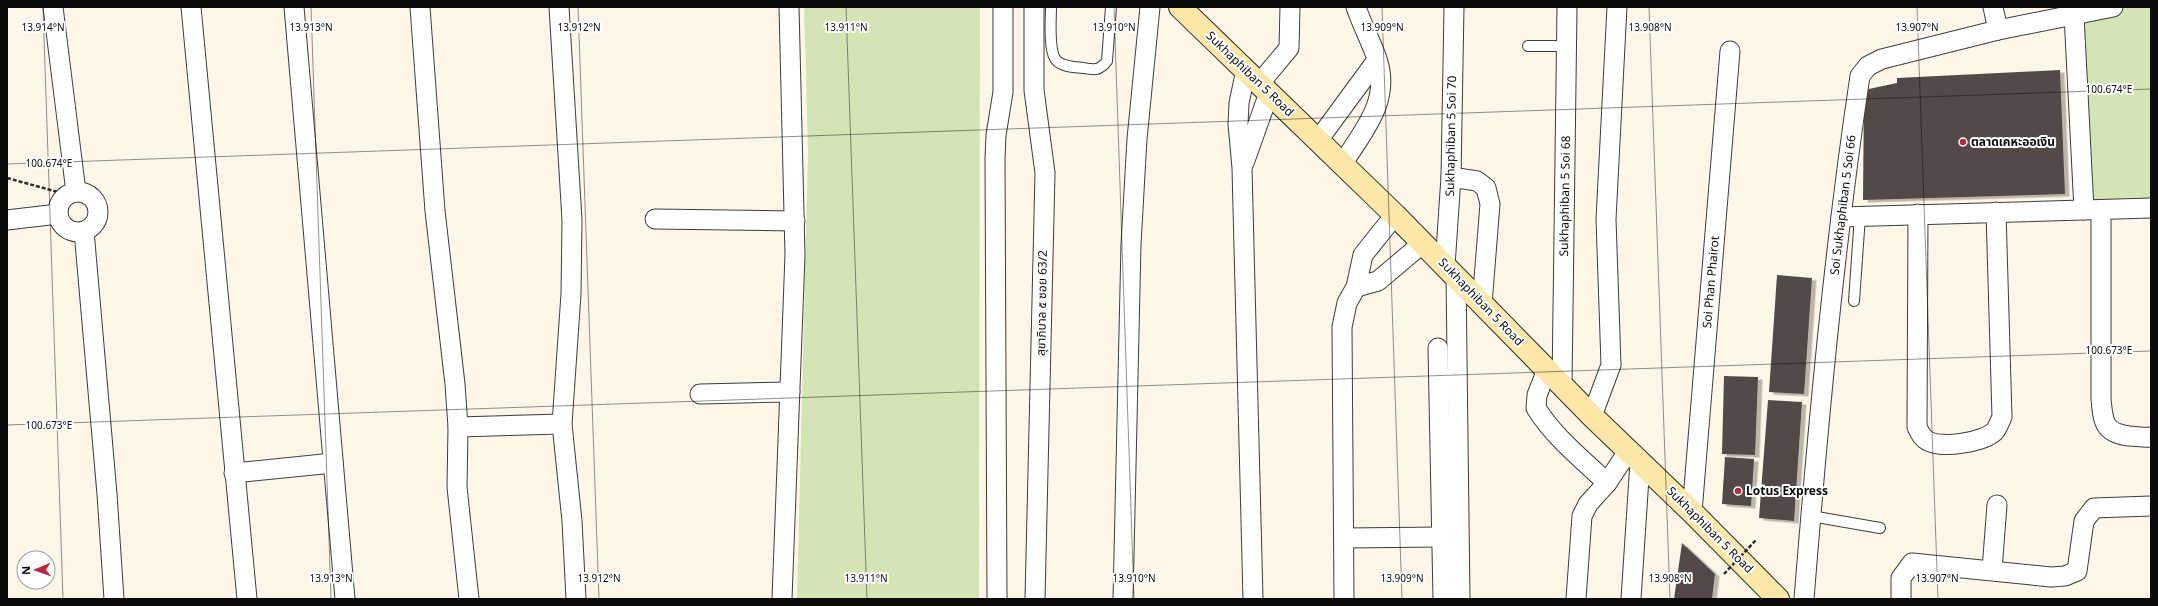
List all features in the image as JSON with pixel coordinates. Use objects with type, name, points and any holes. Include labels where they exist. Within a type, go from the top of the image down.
[{"type":"main road","name":"Sukhaphiban 5 Road","points":[[1180,7],[1319,139],[1395,214],[1592,416],[1692,512],[1777,599]]},
{"type":"street","points":[[53,7],[71,194],[59,207],[58,214],[64,226],[77,232],[84,231],[95,222],[97,208],[90,196],[71,194]]},
{"type":"street","points":[[191,7],[247,599]]},
{"type":"street","points":[[294,7],[345,599]]},
{"type":"street","points":[[420,7],[436,211],[455,384],[458,427],[457,487],[469,599]]},
{"type":"street","points":[[559,7],[572,220],[571,294],[562,424],[572,520],[576,599]]},
{"type":"street","points":[[782,599],[795,221],[789,7]]},
{"type":"street","points":[[997,599],[995,159],[996,135],[1003,92],[1003,7]]},
{"type":"street","name":"สุขาภิบาล ๕ ซอย 63/2","points":[[1034,7],[1034,90],[1045,173],[1035,599]]},
{"type":"street","points":[[1123,599],[1131,244],[1137,139],[1150,7]]},
{"type":"street","points":[[1253,599],[1242,168],[1238,124],[1239,103],[1289,48],[1290,7]]},
{"type":"street","points":[[1343,163],[1378,105],[1381,81],[1377,60],[1356,7]]},
{"type":"street","name":"Sukhaphiban 5 Soi 70","points":[[1454,7],[1451,271],[1460,599]]},
{"type":"street","name":"Sukhaphiban 5 Soi 68","points":[[1562,385],[1567,7]]},
{"type":"street","points":[[1592,416],[1612,365],[1606,219],[1617,7]]},
{"type":"street","points":[[1993,7],[1998,30]]},
{"type":"street","name":"Soi Sukhaphiban 5 Soi 66","points":[[1804,599],[1841,217],[1860,76],[1868,66],[1882,59],[2077,12],[2113,7]]},
{"type":"street","points":[[2077,12],[2092,210],[2103,418],[2108,429],[2116,434],[2151,437]]},
{"type":"street","name":"Soi Phan Phairot","points":[[1692,512],[1730,51]]},
{"type":"street","points":[[1319,139],[1377,60]]},
{"type":"street","points":[[1242,168],[1258,82]]},
{"type":"street","points":[[1003,92],[1034,90]]},
{"type":"street","points":[[1451,177],[1477,181],[1486,188],[1490,204],[1482,304]]},
{"type":"street","points":[[1841,217],[2151,208]]},
{"type":"street","points":[[1918,214],[1917,427],[1922,437],[1929,442],[1941,444],[1969,442],[1984,438],[1995,431],[2002,417],[1996,212]]},
{"type":"street","points":[[7,220],[58,214]]},
{"type":"street","points":[[1344,599],[1342,327],[1347,303],[1356,287],[1364,255],[1395,214]]},
{"type":"street","points":[[655,219],[795,221]]},
{"type":"street","points":[[84,231],[108,494],[114,599]]},
{"type":"street","points":[[1356,287],[1378,280],[1423,243]]},
{"type":"street","points":[[1438,348],[1444,599]]},
{"type":"street","points":[[1547,370],[1537,395],[1536,408],[1545,422],[1559,438],[1606,483]]},
{"type":"street","points":[[700,394],[790,392]]},
{"type":"street","points":[[458,427],[562,424]]},
{"type":"street","points":[[1576,599],[1582,516],[1588,504],[1606,483],[1635,456]]},
{"type":"street","points":[[1631,599],[1635,456]]},
{"type":"street","points":[[234,474],[333,463]]},
{"type":"street","points":[[1992,570],[1997,505]]},
{"type":"street","points":[[1902,599],[1901,578],[1912,563],[2051,577],[2065,576],[2077,571],[2084,521],[2094,508],[2151,506]]},
{"type":"street","points":[[1344,538],[1442,538]]},
{"type":"lane","points":[[1051,7],[1051,46],[1056,61],[1062,65],[1095,70],[1101,68],[1107,61],[1108,9]]},
{"type":"lane","points":[[1528,46],[1566,46]]},
{"type":"lane","points":[[1854,301],[1860,216]]},
{"type":"lane","points":[[1811,516],[1880,528]]},
{"type":"path","points":[[7,178],[26,185],[71,194]]},
{"type":"path","points":[[1724,574],[1756,540]]},
{"type":"green space","points":[[804,7],[980,7],[979,599],[797,599],[808,152]]},
{"type":"green space","points":[[2124,7],[2151,7],[2151,208],[2084,210],[2074,17]]},
{"type":"building","name":"ตลาดเคหะออเงิน","points":[[2060,70],[2065,194],[1863,200],[1864,90],[1897,83],[1897,78]]},
{"type":"building","points":[[1777,275],[1812,278],[1804,394],[1769,392]]},
{"type":"building","points":[[1724,376],[1758,377],[1755,455],[1722,454]]},
{"type":"building","points":[[1768,400],[1802,402],[1794,521],[1759,518]]},
{"type":"building","points":[[1725,457],[1754,459],[1751,506],[1722,504]]},
{"type":"building","points":[[1682,543],[1715,574],[1712,599],[1674,599]]},
{"type":"place","name":"ตลาดเคหะออเงิน","points":[[1963,142]]},
{"type":"place","name":"Lotus Express","points":[[1738,491]]}]
